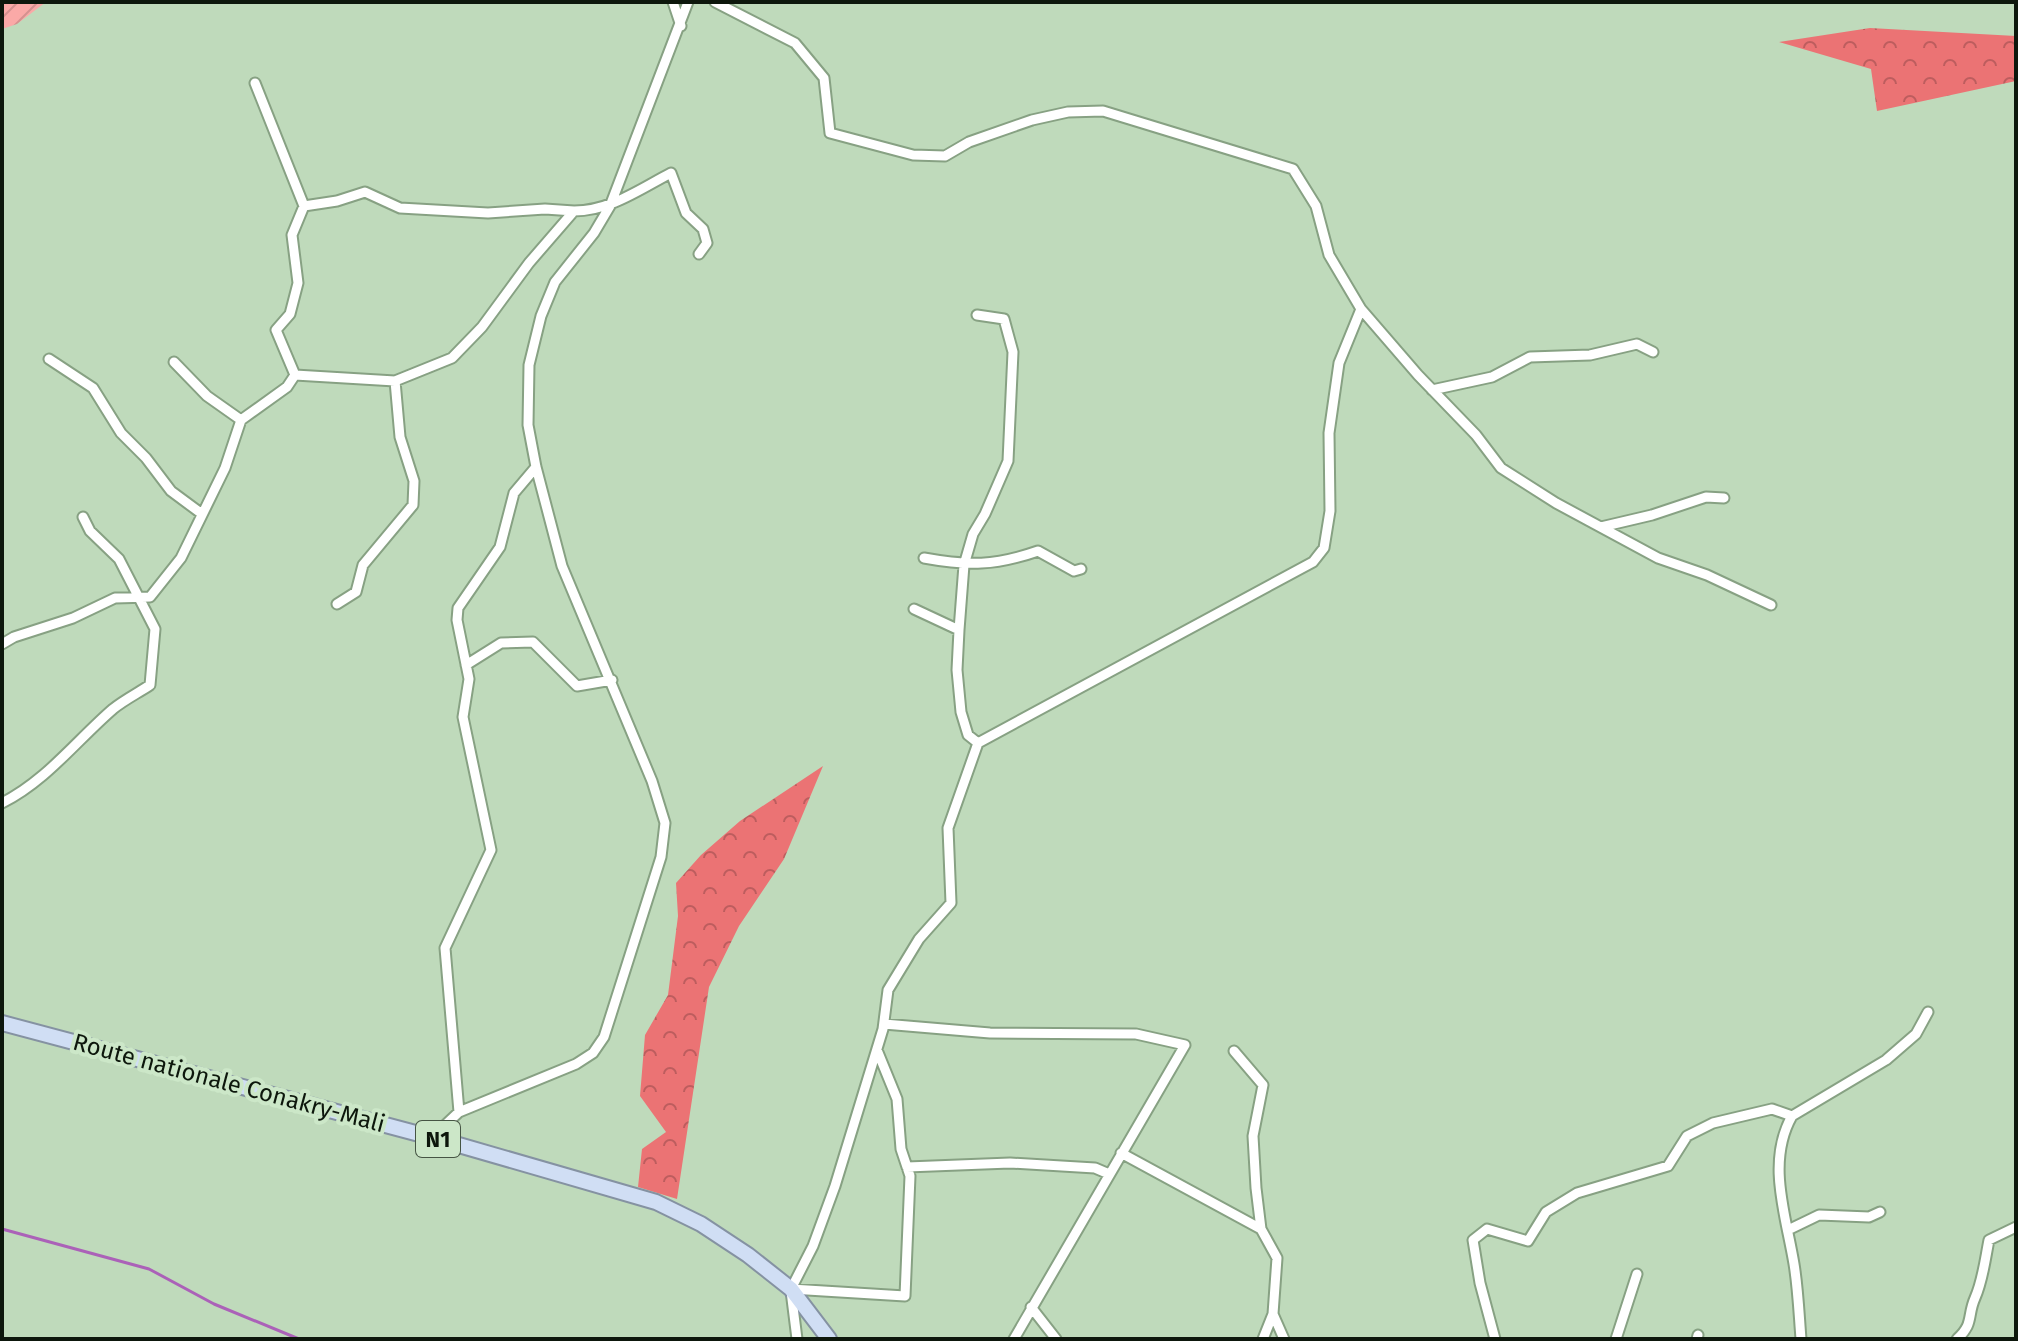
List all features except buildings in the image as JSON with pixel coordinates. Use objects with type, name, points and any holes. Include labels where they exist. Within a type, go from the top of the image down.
[{"type":"highway","name":"Route nationale Conakry-Mali","points":[[2,1023],[438,1139],[656,1202],[713,1232],[791,1289],[829,1339]]},
{"type":"street","points":[[673,2],[681,26]]},
{"type":"street","points":[[438,1139],[441,1129],[459,1112],[576,1064],[593,1053],[604,1037],[661,857],[665,823],[652,781],[562,566],[528,425],[529,365],[541,316],[555,282],[594,233],[610,206],[688,2]]},
{"type":"street","points":[[715,2],[795,43],[824,78],[830,133],[913,155],[945,156],[969,142],[1032,120],[1068,112],[1103,111],[1293,169],[1316,206],[1329,255],[1361,309],[1476,435],[1501,468],[1658,558],[1707,575],[1771,605]]},
{"type":"street","points":[[255,83],[304,206],[292,235],[298,283],[290,314],[276,330],[295,375]]},
{"type":"street","points":[[304,206],[337,201],[365,192],[400,208],[488,213],[545,209],[591,211],[610,206],[671,173],[686,213],[703,229],[707,243],[699,254]]},
{"type":"street","points":[[295,375],[395,381],[452,358],[482,327],[529,263],[574,211]]},
{"type":"street","points":[[797,1339],[791,1289],[813,1246],[835,1186],[877,1050],[888,990],[919,939],[951,903],[948,828],[978,743],[1313,562],[1324,548],[1330,511],[1329,433],[1339,363],[1361,309]]},
{"type":"street","points":[[977,315],[1004,319],[1013,352],[1008,461],[973,534],[964,565],[957,670],[961,712],[968,735],[978,743]]},
{"type":"street","points":[[1432,390],[1492,377],[1530,357],[1590,355],[1637,344],[1653,352]]},
{"type":"street","points":[[49,359],[93,388],[121,433],[146,458],[171,491],[202,514]]},
{"type":"street","points":[[174,362],[207,396],[241,420]]},
{"type":"street","points":[[2,644],[14,637],[73,618],[115,598],[150,597],[181,558],[225,468],[241,420],[287,387],[295,375]]},
{"type":"street","points":[[337,604],[356,592],[363,565],[413,505],[414,481],[400,437],[395,381]]},
{"type":"street","points":[[459,1112],[445,948],[491,850],[463,717],[469,679],[457,620],[458,608],[500,547],[514,493],[536,467]]},
{"type":"street","points":[[1601,527],[1652,515],[1706,497],[1724,498]]},
{"type":"street","points":[[2,803],[19,795],[63,758],[115,707],[150,685],[155,629],[119,559],[90,531],[83,517]]},
{"type":"street","points":[[924,558],[964,565],[1012,560],[1038,551],[1074,571],[1081,569]]},
{"type":"street","points":[[914,609],[959,630]]},
{"type":"street","points":[[466,665],[501,643],[533,642],[577,686],[612,680]]},
{"type":"street","points":[[1801,1339],[1795,1267],[1781,1198],[1778,1157],[1783,1131],[1792,1116],[1886,1060],[1916,1034],[1928,1012]]},
{"type":"street","points":[[884,1024],[990,1033],[1136,1034],[1185,1045],[1014,1339]]},
{"type":"street","points":[[791,1289],[905,1296],[910,1176],[901,1149],[897,1099],[877,1050]]},
{"type":"street","points":[[1234,1051],[1263,1085],[1253,1136],[1261,1229],[1277,1258],[1273,1314],[1263,1339]]},
{"type":"street","points":[[1495,1339],[1480,1283],[1473,1240],[1480,1234],[1487,1229],[1528,1241],[1546,1212],[1577,1193],[1668,1166],[1687,1136],[1713,1123],[1772,1109],[1792,1116]]},
{"type":"street","points":[[1121,1153],[1261,1229]]},
{"type":"street","points":[[907,1167],[1010,1163],[1095,1168],[1109,1174]]},
{"type":"street","points":[[1788,1230],[1819,1215],[1869,1217],[1880,1212]]},
{"type":"street","points":[[1957,1339],[1969,1327],[1974,1299],[1980,1290],[1989,1240],[2016,1227]]},
{"type":"street","points":[[1616,1339],[1637,1274]]},
{"type":"street","points":[[1031,1307],[1056,1339]]},
{"type":"street","points":[[1273,1314],[1284,1339]]},
{"type":"green space","points":[[1870,28],[2016,36],[2016,81],[1877,111],[1871,69],[1779,42]]},
{"type":"green space","points":[[823,766],[784,859],[739,926],[709,987],[677,1199],[638,1187],[642,1149],[666,1132],[640,1096],[645,1035],[668,995],[678,916],[676,883],[701,855],[740,821]]},
{"type":"shaded area","points":[[2,2],[46,2],[17,24],[2,29]]},
{"type":"waterway","points":[[2,1229],[149,1269],[214,1304],[299,1339]]}]
